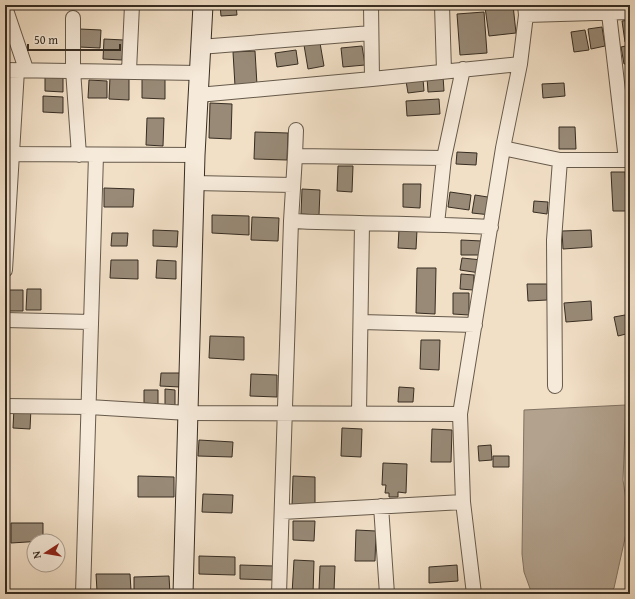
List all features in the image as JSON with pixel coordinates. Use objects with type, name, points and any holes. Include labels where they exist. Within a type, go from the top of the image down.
[{"type":"street","points":[[129,71],[132,5]]},
{"type":"street","points":[[183,594],[194,183],[203,5]]},
{"type":"street","points":[[371,5],[372,79]]},
{"type":"street","points":[[442,5],[444,71]]},
{"type":"street","points":[[5,6],[16,70],[8,154],[5,270]]},
{"type":"street","points":[[503,148],[560,160],[628,160],[609,9]]},
{"type":"street","points":[[474,594],[464,502],[460,414],[503,148],[520,64],[525,10],[609,9],[630,12]]},
{"type":"street","points":[[73,18],[73,70],[79,155]]},
{"type":"street","points":[[200,47],[371,33]]},
{"type":"street","points":[[198,95],[520,64]]},
{"type":"street","points":[[437,224],[444,158],[463,69]]},
{"type":"street","points":[[16,70],[199,73]]},
{"type":"street","points":[[280,594],[291,221],[296,130]]},
{"type":"street","points":[[8,154],[195,155]]},
{"type":"street","points":[[83,594],[96,155]]},
{"type":"street","points":[[295,156],[444,158]]},
{"type":"street","points":[[555,386],[554,240],[560,160]]},
{"type":"street","points":[[194,183],[293,185]]},
{"type":"street","points":[[291,221],[362,224],[437,224],[491,227]]},
{"type":"street","points":[[360,413],[362,224]]},
{"type":"street","points":[[5,320],[91,322]]},
{"type":"street","points":[[361,322],[475,325]]},
{"type":"street","points":[[5,406],[89,407],[188,413],[285,412],[460,414]]},
{"type":"street","points":[[282,512],[464,502]]},
{"type":"street","points":[[381,506],[387,594]]},
{"type":"shaded area","points":[[626,405],[623,480],[629,520],[614,588],[609,594],[532,594],[524,572],[522,554],[524,410]]},
{"type":"building","points":[[99,5],[120,5],[120,8],[99,7]]},
{"type":"building","points":[[220,5],[236,5],[237,15],[221,16]]},
{"type":"building","points":[[513,5],[516,33],[489,36],[485,7]]},
{"type":"building","points":[[484,12],[487,53],[460,55],[457,14]]},
{"type":"building","points":[[630,20],[630,42],[625,42],[622,21]]},
{"type":"building","points":[[602,27],[605,46],[591,49],[588,29]]},
{"type":"building","points":[[80,29],[101,30],[100,48],[79,47]]},
{"type":"building","points":[[585,30],[589,50],[574,52],[571,32]]},
{"type":"building","points":[[104,39],[124,40],[122,60],[103,59]]},
{"type":"building","points":[[320,43],[324,66],[308,69],[304,45]]},
{"type":"building","points":[[630,45],[630,63],[624,64],[621,47]]},
{"type":"building","points":[[362,46],[365,65],[343,67],[341,48]]},
{"type":"building","points":[[296,50],[298,64],[277,67],[275,53]]},
{"type":"building","points":[[255,51],[257,85],[235,86],[233,52]]},
{"type":"building","points":[[443,76],[444,91],[428,92],[427,77]]},
{"type":"building","points":[[45,77],[63,77],[63,92],[45,91]]},
{"type":"building","points":[[110,77],[129,78],[129,100],[109,99]]},
{"type":"building","points":[[142,77],[165,77],[165,99],[142,98]]},
{"type":"building","points":[[423,79],[424,91],[408,93],[406,81]]},
{"type":"building","points":[[89,80],[107,81],[107,98],[88,98]]},
{"type":"building","points":[[564,83],[565,96],[543,98],[542,84]]},
{"type":"building","points":[[43,96],[63,97],[63,113],[43,112]]},
{"type":"building","points":[[439,99],[440,114],[407,116],[406,101]]},
{"type":"building","points":[[210,103],[232,104],[231,139],[209,138]]},
{"type":"building","points":[[147,118],[164,118],[163,146],[146,145]]},
{"type":"building","points":[[559,127],[575,127],[576,149],[559,149]]},
{"type":"building","points":[[255,132],[288,133],[287,160],[254,159]]},
{"type":"building","points":[[457,152],[477,153],[476,165],[456,164]]},
{"type":"building","points":[[338,166],[353,166],[352,192],[337,191]]},
{"type":"building","points":[[611,172],[625,172],[627,211],[613,211]]},
{"type":"building","points":[[403,184],[421,184],[420,208],[403,207]]},
{"type":"building","points":[[104,188],[134,189],[133,207],[104,207]]},
{"type":"building","points":[[302,189],[320,190],[319,215],[301,214]]},
{"type":"building","points":[[450,192],[471,195],[469,210],[448,207]]},
{"type":"building","points":[[475,195],[494,198],[491,215],[472,213]]},
{"type":"building","points":[[534,201],[548,202],[547,214],[533,212]]},
{"type":"building","points":[[212,215],[249,216],[249,235],[212,233]]},
{"type":"building","points":[[252,217],[279,218],[278,241],[251,240]]},
{"type":"building","points":[[399,229],[417,230],[416,249],[398,248]]},
{"type":"building","points":[[153,230],[178,231],[177,247],[153,246]]},
{"type":"building","points":[[591,230],[592,247],[563,249],[562,231]]},
{"type":"building","points":[[112,233],[128,233],[127,246],[111,246]]},
{"type":"building","points":[[461,240],[482,241],[482,255],[461,255]]},
{"type":"building","points":[[462,258],[482,260],[480,273],[460,270]]},
{"type":"building","points":[[111,260],[138,260],[138,279],[110,278]]},
{"type":"building","points":[[157,260],[176,261],[176,279],[156,278]]},
{"type":"building","points":[[417,268],[436,268],[435,314],[416,313]]},
{"type":"building","points":[[461,274],[474,275],[473,290],[460,289]]},
{"type":"building","points":[[527,284],[547,284],[547,300],[528,301]]},
{"type":"building","points":[[27,289],[41,289],[41,310],[26,310]]},
{"type":"building","points":[[8,290],[23,290],[23,311],[8,311]]},
{"type":"building","points":[[453,293],[469,293],[469,315],[453,314]]},
{"type":"building","points":[[628,299],[630,299],[630,313]]},
{"type":"building","points":[[591,301],[592,320],[566,322],[564,303]]},
{"type":"building","points":[[625,315],[630,333],[618,336],[614,317]]},
{"type":"building","points":[[210,336],[244,337],[244,360],[209,358]]},
{"type":"building","points":[[421,340],[440,340],[439,370],[420,369]]},
{"type":"building","points":[[161,373],[180,373],[180,387],[160,386]]},
{"type":"building","points":[[251,374],[277,375],[277,397],[250,396]]},
{"type":"building","points":[[399,387],[414,388],[413,402],[398,402]]},
{"type":"building","points":[[165,389],[175,390],[175,406],[165,405]]},
{"type":"building","points":[[144,390],[158,390],[158,404],[144,403]]},
{"type":"building","points":[[14,408],[31,408],[30,429],[13,428]]},
{"type":"building","points":[[342,428],[362,429],[361,457],[341,456]]},
{"type":"building","points":[[432,429],[452,430],[451,462],[431,462]]},
{"type":"building","points":[[199,440],[233,442],[232,457],[198,456]]},
{"type":"building","points":[[491,445],[492,460],[479,461],[478,446]]},
{"type":"building","points":[[493,456],[509,456],[509,467],[493,467]]},
{"type":"building","points":[[383,463],[407,464],[406,493],[398,492],[398,497],[389,497],[389,493],[385,493],[386,485],[382,485]]},
{"type":"building","points":[[138,476],[174,477],[174,497],[138,497]]},
{"type":"building","points":[[293,476],[315,477],[315,507],[292,506]]},
{"type":"building","points":[[203,494],[233,495],[232,513],[202,512]]},
{"type":"building","points":[[293,521],[315,521],[314,541],[293,540]]},
{"type":"building","points":[[11,523],[43,523],[43,533],[26,533],[26,542],[11,543]]},
{"type":"building","points":[[356,530],[376,531],[375,561],[355,561]]},
{"type":"building","points":[[199,556],[235,557],[235,575],[199,574]]},
{"type":"building","points":[[294,560],[314,561],[313,594],[292,594]]},
{"type":"building","points":[[240,565],[274,566],[273,580],[240,579]]},
{"type":"building","points":[[457,565],[458,581],[429,583],[429,567]]},
{"type":"building","points":[[320,566],[335,566],[334,591],[319,590]]},
{"type":"building","points":[[96,574],[130,574],[131,590],[97,591]]},
{"type":"building","points":[[169,576],[170,594],[134,594],[134,577]]}]
